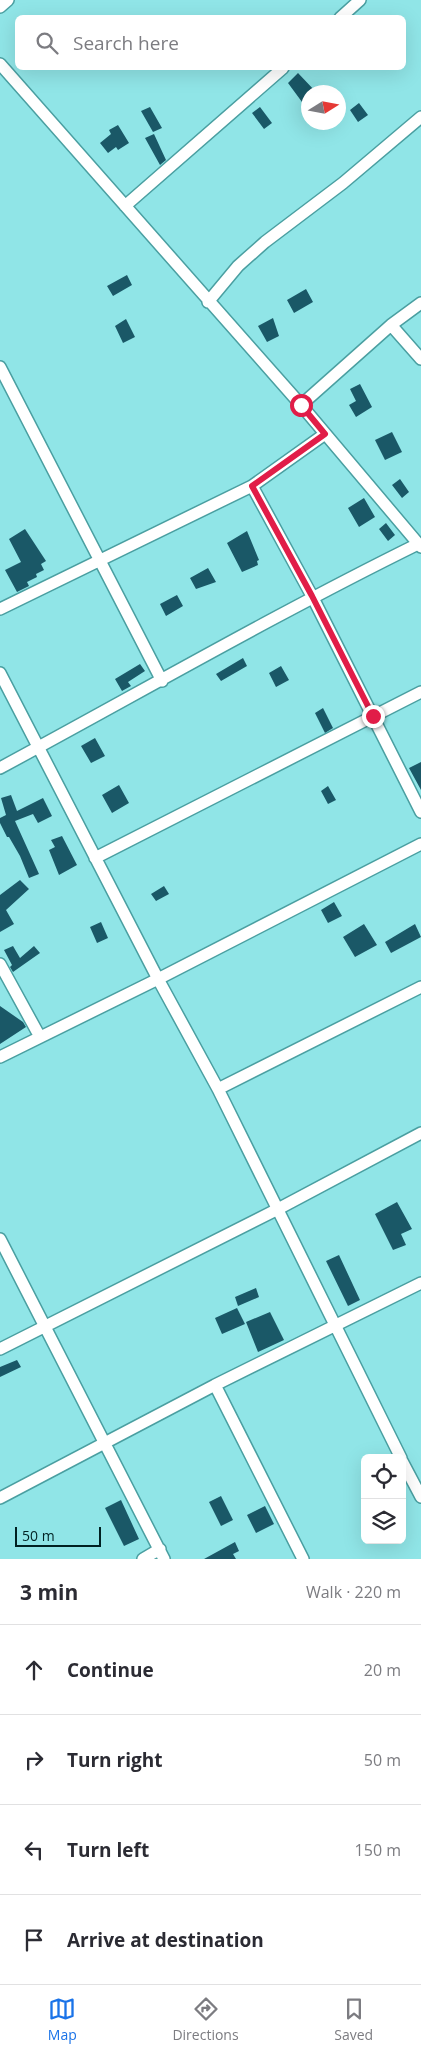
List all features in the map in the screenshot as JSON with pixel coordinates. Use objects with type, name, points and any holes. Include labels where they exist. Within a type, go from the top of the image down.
[{"type":"street","points":[[0,7],[8,0]]},
{"type":"street","points":[[343,15],[360,0]]},
{"type":"street","points":[[0,64],[208,302],[301,405],[420,546],[312,596],[162,681],[0,768]]},
{"type":"street","points":[[124,206],[281,70]]},
{"type":"street","points":[[208,302],[238,266],[265,242],[343,183],[421,117]]},
{"type":"street","points":[[301,405],[391,325],[421,303]]},
{"type":"street","points":[[391,325],[421,359]]},
{"type":"street","points":[[0,368],[162,681]]},
{"type":"street","points":[[0,610],[252,486],[325,434]]},
{"type":"street","points":[[252,486],[312,596],[421,812]]},
{"type":"street","points":[[0,673],[158,980],[218,1089],[400,1454]]},
{"type":"street","points":[[95,858],[421,692]]},
{"type":"street","points":[[0,1057],[158,980],[421,844]]},
{"type":"street","points":[[0,964],[40,1037]]},
{"type":"street","points":[[218,1089],[421,986]]},
{"type":"street","points":[[0,1349],[278,1209],[421,1133]]},
{"type":"street","points":[[0,1239],[162,1554],[143,1559]]},
{"type":"street","points":[[0,1498],[106,1444],[215,1385],[421,1283]]},
{"type":"street","points":[[215,1385],[303,1559]]},
{"type":"street","points":[[406,1467],[421,1497]]},
{"type":"building","points":[[298,73],[309,85],[301,85],[301,101],[288,83]]},
{"type":"building","points":[[359,103],[368,115],[358,122],[350,110]]},
{"type":"building","points":[[150,107],[162,128],[153,132],[141,111]]},
{"type":"building","points":[[260,107],[272,123],[264,129],[252,113]]},
{"type":"building","points":[[118,125],[129,143],[118,150],[116,147],[108,153],[100,143],[111,134],[109,130]]},
{"type":"building","points":[[154,134],[166,160],[160,165],[145,138]]},
{"type":"building","points":[[127,275],[132,285],[113,296],[107,286]]},
{"type":"building","points":[[306,289],[313,302],[294,313],[287,300]]},
{"type":"building","points":[[273,318],[279,336],[267,342],[258,326]]},
{"type":"building","points":[[126,319],[135,337],[123,343],[115,326]]},
{"type":"building","points":[[360,384],[372,407],[356,417],[349,405],[356,401],[350,389]]},
{"type":"building","points":[[392,432],[402,452],[385,460],[375,440]]},
{"type":"building","points":[[400,479],[409,492],[402,498],[392,485]]},
{"type":"building","points":[[364,498],[375,517],[359,527],[348,508]]},
{"type":"building","points":[[386,523],[395,535],[388,541],[379,529]]},
{"type":"building","points":[[25,529],[46,561],[41,564],[44,570],[36,574],[37,577],[27,582],[29,586],[17,592],[5,570],[21,562],[9,539]]},
{"type":"building","points":[[247,531],[259,560],[257,561],[258,565],[242,572],[227,543]]},
{"type":"building","points":[[208,568],[216,582],[196,589],[190,578]]},
{"type":"building","points":[[177,595],[183,606],[166,616],[160,604]]},
{"type":"building","points":[[243,658],[247,666],[221,681],[216,674]]},
{"type":"building","points":[[140,664],[145,671],[128,682],[131,686],[122,691],[115,679]]},
{"type":"building","points":[[281,666],[289,680],[276,687],[269,673]]},
{"type":"building","points":[[323,708],[333,728],[325,733],[315,713]]},
{"type":"building","points":[[95,738],[105,756],[91,763],[81,746]]},
{"type":"building","points":[[421,762],[421,790],[409,768]]},
{"type":"building","points":[[119,785],[129,803],[112,813],[102,795]]},
{"type":"building","points":[[328,786],[336,800],[328,804],[321,791]]},
{"type":"building","points":[[11,795],[17,811],[43,798],[52,816],[38,823],[33,814],[15,821],[39,874],[29,878],[20,856],[0,823],[0,818],[6,815],[1,798]]},
{"type":"building","points":[[62,836],[77,865],[59,875],[49,850],[55,847],[51,840]]},
{"type":"building","points":[[20,880],[29,889],[6,910],[14,924],[0,932],[0,895]]},
{"type":"building","points":[[164,886],[169,894],[156,901],[151,894]]},
{"type":"building","points":[[334,902],[342,916],[328,923],[321,910]]},
{"type":"building","points":[[101,922],[108,938],[97,943],[90,927]]},
{"type":"building","points":[[364,924],[377,945],[355,957],[343,937]]},
{"type":"building","points":[[415,924],[421,937],[391,953],[385,942]]},
{"type":"building","points":[[13,946],[20,958],[34,946],[40,953],[13,972],[10,967],[12,965],[4,950]]},
{"type":"building","points":[[0,1006],[23,1022],[26,1027],[0,1044]]},
{"type":"building","points":[[397,1202],[412,1229],[401,1234],[406,1245],[393,1250],[375,1214]]},
{"type":"building","points":[[339,1255],[360,1300],[348,1306],[326,1261]]},
{"type":"building","points":[[256,1288],[259,1297],[238,1306],[235,1297]]},
{"type":"building","points":[[237,1308],[245,1324],[222,1334],[215,1318]]},
{"type":"building","points":[[270,1312],[284,1340],[258,1352],[246,1322]]},
{"type":"building","points":[[17,1360],[21,1367],[0,1377],[0,1367]]},
{"type":"building","points":[[221,1496],[233,1520],[221,1526],[209,1502]]},
{"type":"building","points":[[121,1500],[139,1539],[124,1546],[105,1508]]},
{"type":"building","points":[[265,1506],[274,1524],[256,1533],[247,1515]]},
{"type":"building","points":[[235,1542],[239,1551],[233,1554],[236,1559],[204,1559]]},
{"type":"route","points":[[301,405],[325,434],[252,486],[312,596],[373,716]]}]
